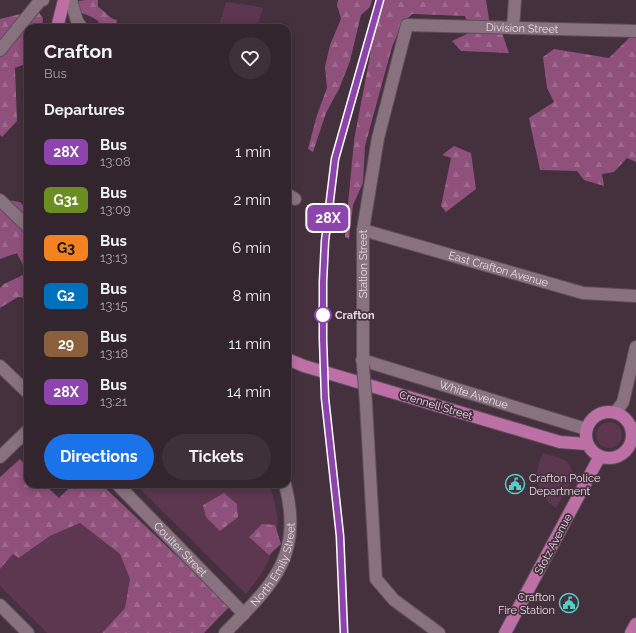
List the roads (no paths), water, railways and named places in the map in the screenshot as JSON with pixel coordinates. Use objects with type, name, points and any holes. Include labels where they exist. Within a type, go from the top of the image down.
[{"type":"main road","points":[[58,24],[64,0]]},
{"type":"main road","name":"Crennell Street","points":[[291,361],[304,366],[560,442],[587,444]]},
{"type":"main road","points":[[608,412],[615,413],[622,416],[633,428],[630,444],[626,450],[620,455],[612,458],[604,458],[600,456],[591,450],[587,444],[586,429],[594,417],[600,414],[608,412]]},
{"type":"main road","name":"Stotz Avenue","points":[[505,633],[600,456]]},
{"type":"main road","points":[[631,633],[636,624]]},
{"type":"street","points":[[0,50],[39,2],[43,0]]},
{"type":"street","points":[[71,0],[79,24]]},
{"type":"street","points":[[513,28],[515,0]]},
{"type":"street","name":"Division Street","points":[[407,25],[636,31]]},
{"type":"street","name":"Station Street","points":[[407,25],[378,138],[363,230],[362,363],[366,404],[376,579],[394,600],[439,633]]},
{"type":"street","points":[[0,200],[24,223]]},
{"type":"street","name":"East Crafton Avenue","points":[[363,230],[583,293],[636,296]]},
{"type":"street","points":[[615,413],[623,402],[636,347]]},
{"type":"street","name":"White Avenue","points":[[362,363],[586,429]]},
{"type":"street","points":[[0,366],[24,389]]},
{"type":"street","points":[[0,457],[24,434]]},
{"type":"street","name":"Coulter Street","points":[[121,488],[244,614]]},
{"type":"street","name":"North Emily Street","points":[[225,633],[263,594],[280,568],[287,551],[290,524],[289,501],[286,488]]},
{"type":"street","points":[[0,605],[28,633]]},
{"type":"place","name":"Crafton","points":[[323,315]]},
{"type":"place","name":"Crafton Police Department","points":[[515,484]]},
{"type":"place","name":"Crafton Fire Station","points":[[569,603]]}]
